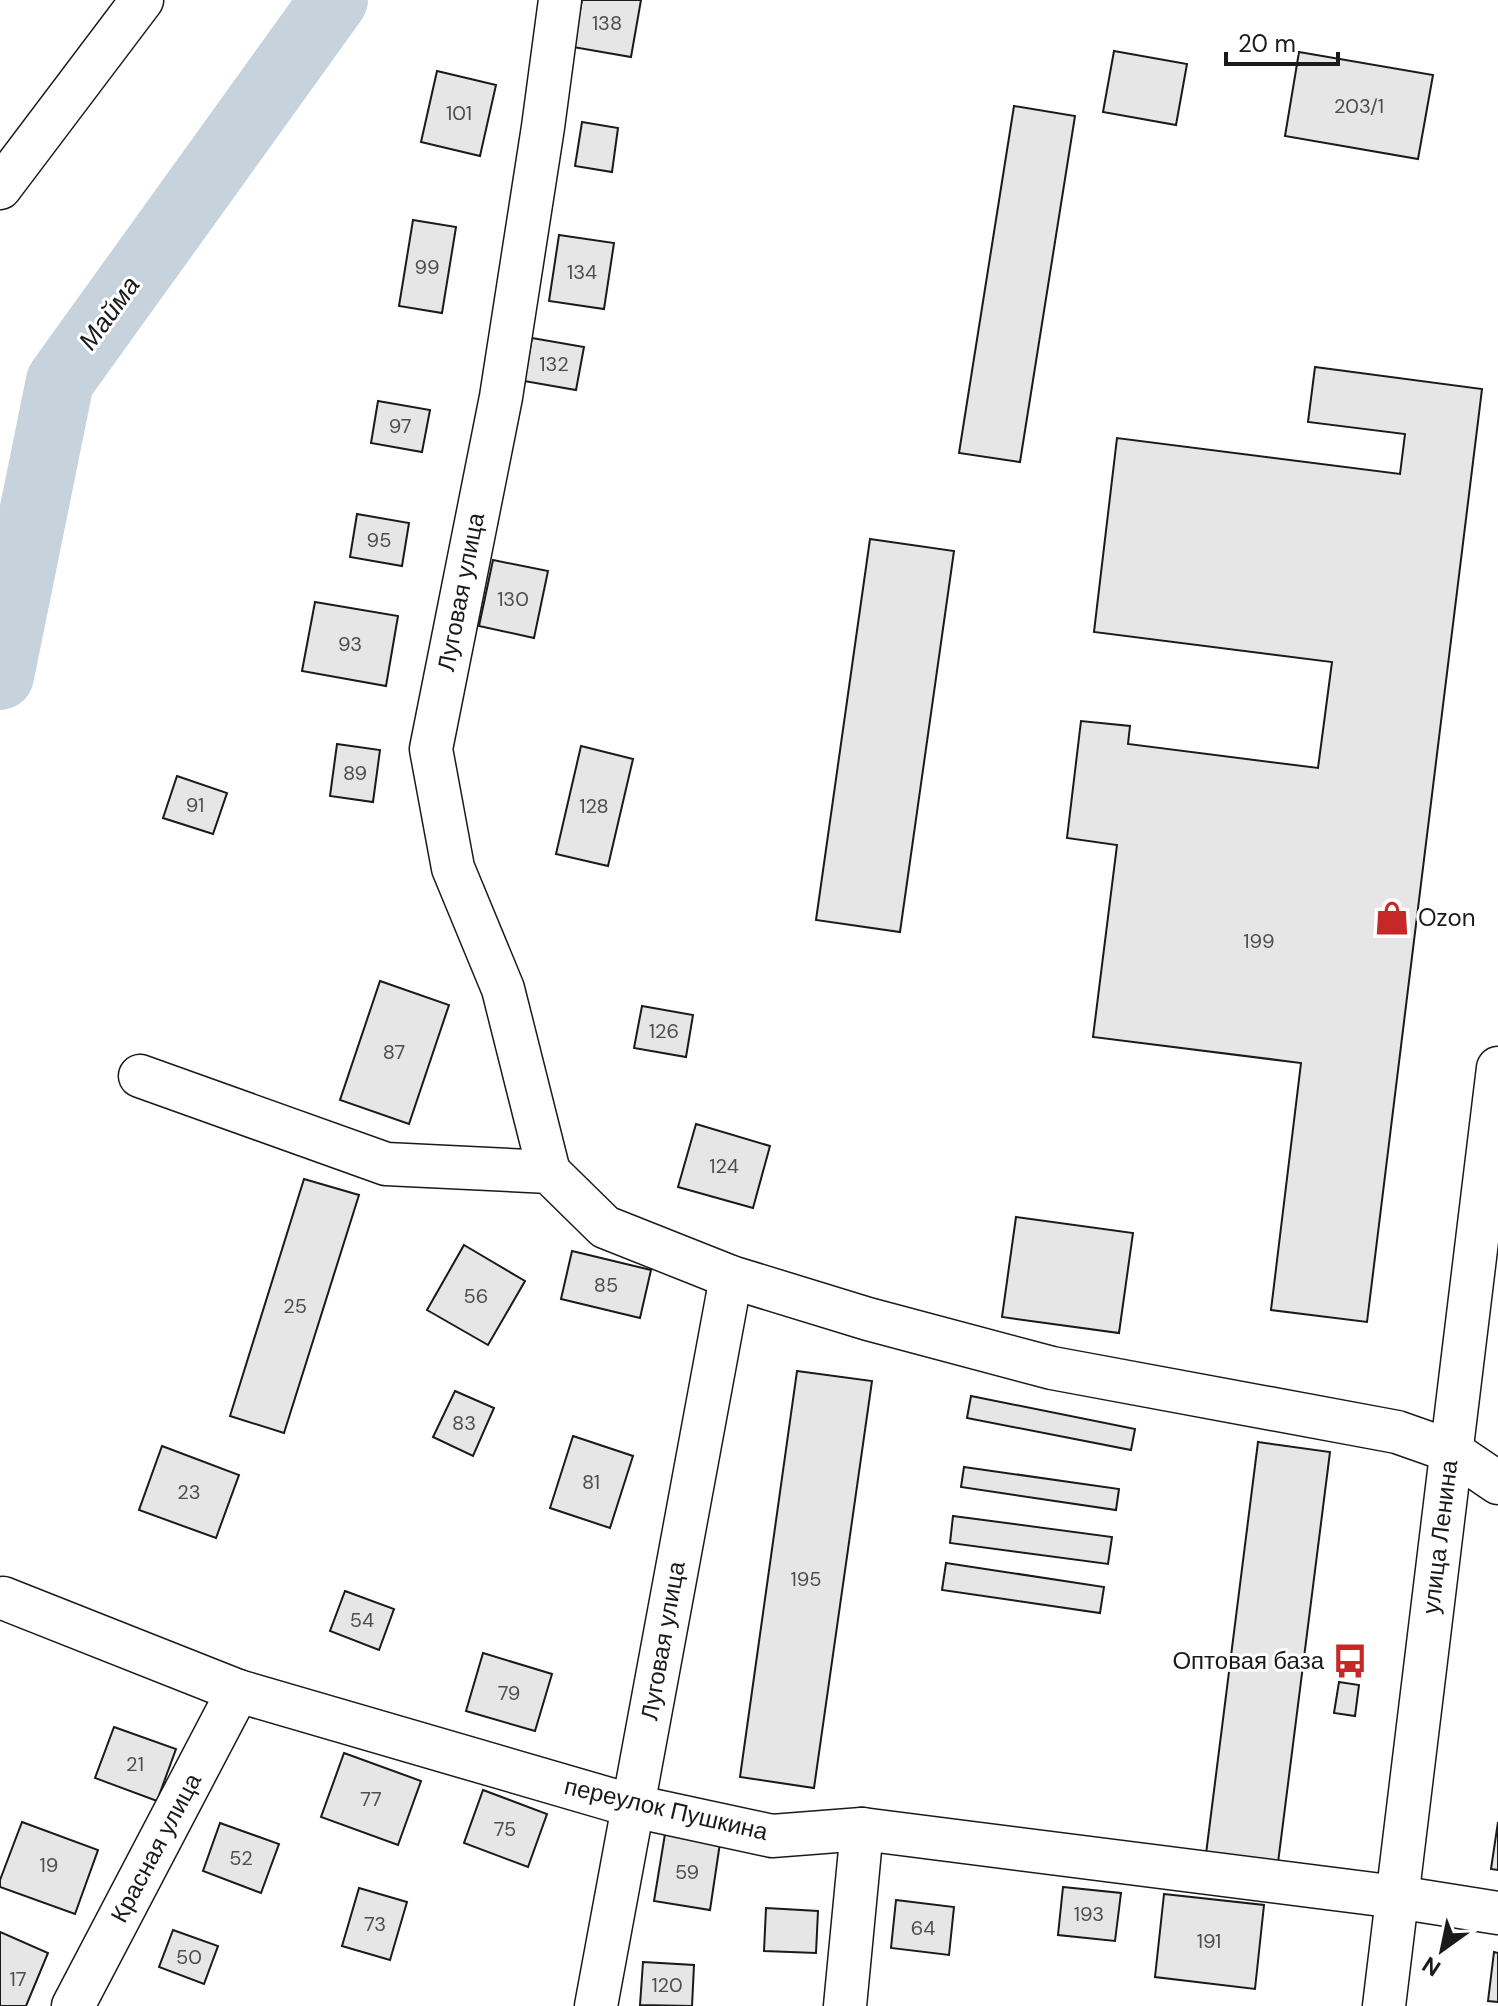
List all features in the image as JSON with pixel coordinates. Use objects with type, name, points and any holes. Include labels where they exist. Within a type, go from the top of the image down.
[{"type":"street","points":[[0,188],[142,0]]},
{"type":"street","name":"Луговая улица","points":[[549,1172],[503,989],[453,868],[431,749],[501,397],[560,0]]},
{"type":"street","name":"улица Ленина","points":[[1384,2006],[1498,1068]]},
{"type":"street","points":[[140,1076],[386,1164],[549,1172],[605,1227],[731,1277],[868,1319],[1052,1368],[1397,1432],[1451,1451],[1498,1483]]},
{"type":"street","name":"Луговая улица","points":[[596,2006],[731,1277]]},
{"type":"street","name":"переулок Пушкина","points":[[3,1598],[238,1691],[633,1806],[772,1836],[862,1829],[1397,1897],[1498,1913]]},
{"type":"street","name":"Красная улица","points":[[73,2006],[238,1691]]},
{"type":"street","points":[[845,2006],[862,1829]]},
{"type":"building","points":[[582,0],[641,0],[631,57],[573,47]]},
{"type":"building","points":[[1114,51],[1187,64],[1176,125],[1103,112]]},
{"type":"building","points":[[1299,52],[1433,75],[1418,159],[1285,136]]},
{"type":"building","points":[[437,71],[496,85],[480,156],[421,142]]},
{"type":"building","points":[[1014,106],[1075,116],[1020,462],[959,453]]},
{"type":"building","points":[[582,122],[618,128],[612,172],[575,166]]},
{"type":"building","points":[[413,220],[456,227],[442,313],[399,306]]},
{"type":"building","points":[[559,235],[614,243],[604,309],[549,301]]},
{"type":"building","points":[[532,338],[584,347],[576,390],[524,381]]},
{"type":"building","points":[[1315,367],[1482,389],[1367,1322],[1271,1310],[1301,1063],[1093,1037],[1117,845],[1067,838],[1081,721],[1130,726],[1128,744],[1318,768],[1332,662],[1094,632],[1117,438],[1400,474],[1405,434],[1308,422]]},
{"type":"building","points":[[378,401],[430,410],[422,452],[371,443]]},
{"type":"building","points":[[357,514],[409,523],[402,566],[350,557]]},
{"type":"building","points":[[870,539],[954,551],[900,932],[816,920]]},
{"type":"building","points":[[493,560],[548,571],[534,638],[479,626]]},
{"type":"building","points":[[315,602],[398,616],[386,686],[302,671]]},
{"type":"building","points":[[337,744],[380,750],[373,802],[330,796]]},
{"type":"building","points":[[581,746],[633,759],[608,866],[556,854]]},
{"type":"building","points":[[177,776],[227,793],[213,834],[163,818]]},
{"type":"building","points":[[380,981],[449,1005],[409,1124],[340,1100]]},
{"type":"building","points":[[642,1006],[693,1015],[686,1057],[634,1048]]},
{"type":"building","points":[[696,1124],[770,1146],[753,1208],[678,1187]]},
{"type":"building","points":[[304,1179],[359,1195],[284,1433],[230,1416]]},
{"type":"building","points":[[1016,1217],[1133,1233],[1119,1333],[1002,1317]]},
{"type":"building","points":[[464,1245],[525,1281],[488,1345],[427,1310]]},
{"type":"building","points":[[572,1251],[651,1270],[640,1318],[561,1299]]},
{"type":"building","points":[[797,1371],[872,1381],[814,1788],[740,1777]]},
{"type":"building","points":[[455,1391],[494,1408],[473,1456],[433,1437]]},
{"type":"building","points":[[971,1396],[1135,1429],[1131,1450],[967,1418]]},
{"type":"building","points":[[573,1436],[633,1456],[610,1528],[550,1508]]},
{"type":"building","points":[[1258,1442],[1330,1452],[1278,1863],[1206,1854]]},
{"type":"building","points":[[162,1446],[239,1475],[216,1538],[139,1510]]},
{"type":"building","points":[[964,1467],[1119,1489],[1116,1510],[961,1487]]},
{"type":"building","points":[[953,1516],[1112,1537],[1108,1564],[950,1543]]},
{"type":"building","points":[[946,1563],[1104,1587],[1100,1613],[942,1590]]},
{"type":"building","points":[[345,1591],[394,1609],[379,1650],[330,1631]]},
{"type":"building","points":[[483,1653],[552,1674],[535,1731],[466,1711]]},
{"type":"building","points":[[1339,1682],[1359,1685],[1355,1716],[1334,1713]]},
{"type":"building","points":[[114,1727],[176,1749],[157,1801],[95,1778]]},
{"type":"building","points":[[344,1753],[421,1781],[398,1845],[321,1817]]},
{"type":"building","points":[[483,1790],[547,1814],[528,1867],[464,1843]]},
{"type":"building","points":[[22,1822],[98,1850],[75,1914],[0,1887]]},
{"type":"building","points":[[1498,1822],[1498,1870],[1491,1869]]},
{"type":"building","points":[[220,1823],[279,1844],[261,1893],[203,1871]]},
{"type":"building","points":[[665,1834],[720,1843],[710,1910],[654,1901]]},
{"type":"building","points":[[1063,1887],[1121,1893],[1115,1941],[1058,1935]]},
{"type":"building","points":[[359,1888],[407,1902],[390,1960],[342,1946]]},
{"type":"building","points":[[1164,1894],[1264,1905],[1255,1989],[1155,1977]]},
{"type":"building","points":[[896,1900],[954,1907],[949,1955],[891,1948]]},
{"type":"building","points":[[766,1908],[818,1911],[816,1953],[764,1951]]},
{"type":"building","points":[[173,1930],[218,1946],[204,1984],[159,1967]]},
{"type":"building","points":[[0,1932],[48,1953],[26,2006],[0,2006]]},
{"type":"building","points":[[1494,1952],[1498,1953],[1498,2002],[1488,2001]]},
{"type":"building","points":[[643,1962],[694,1965],[692,2006],[640,2005]]},
{"type":"waterway","name":"Майма","points":[[0,676],[60,381],[334,0]]},
{"type":"place","name":"Ozon","points":[[1392,918]]},
{"type":"place","name":"Оптовая база","points":[[1350,1661]]}]
